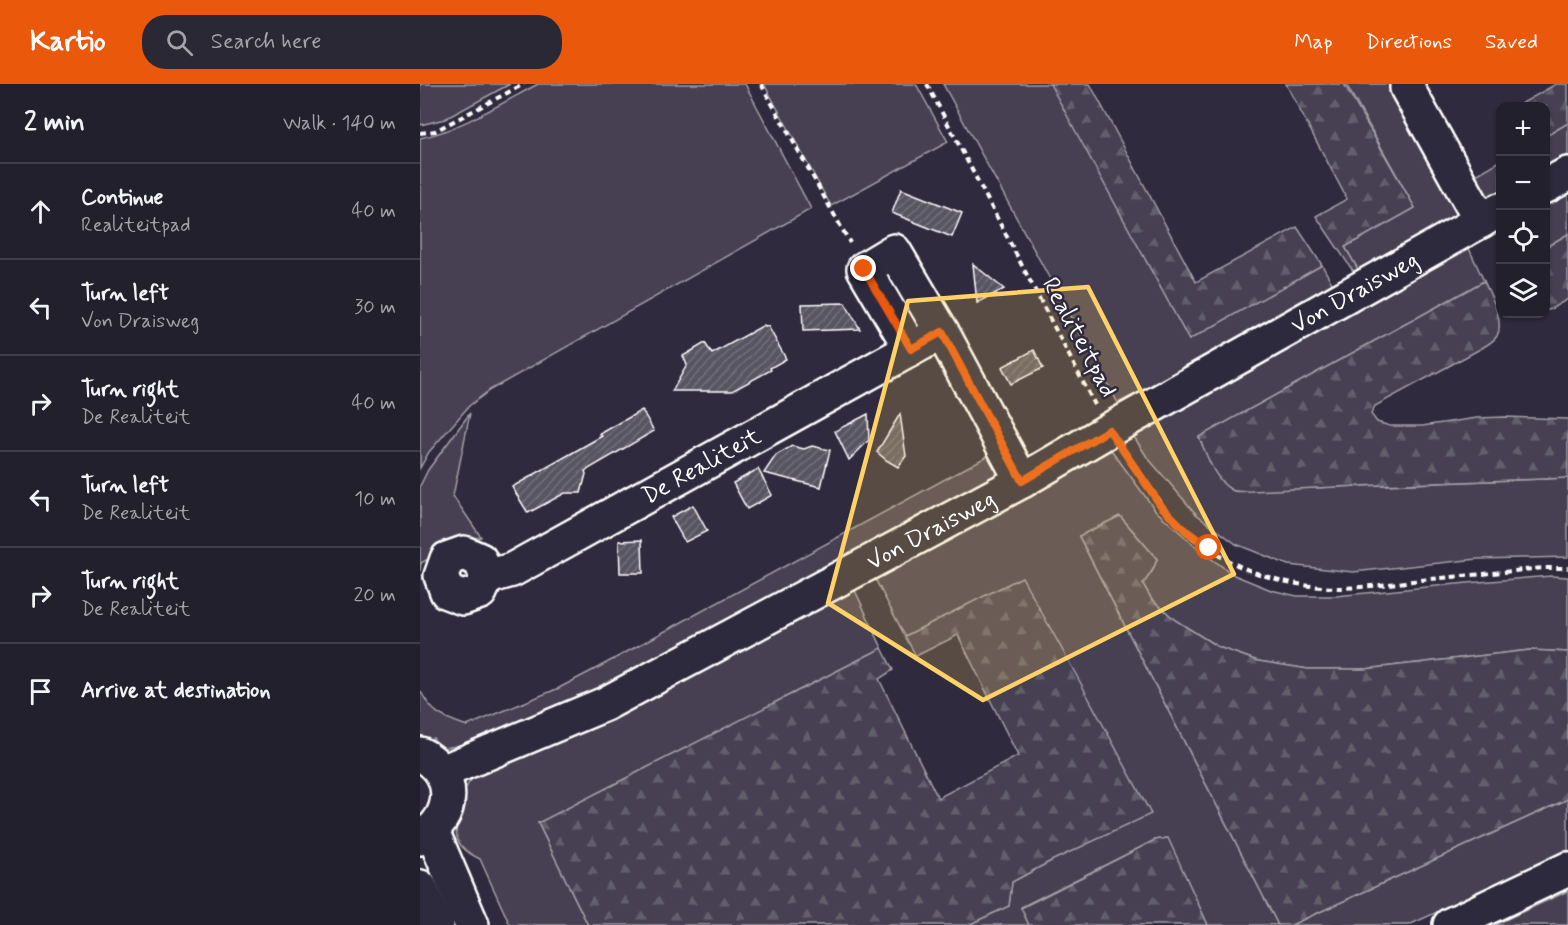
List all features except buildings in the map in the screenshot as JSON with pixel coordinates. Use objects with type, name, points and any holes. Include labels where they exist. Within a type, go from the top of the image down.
[{"type":"main road","points":[[1408,84],[1407,88],[1491,216]]},
{"type":"main road","points":[[1550,183],[1568,174]]},
{"type":"main road","name":"Von Draisweg","points":[[431,763],[605,704],[1022,481],[1491,216]]},
{"type":"main road","points":[[911,349],[864,269],[894,251],[942,332],[1022,481]]},
{"type":"main road","name":"De Realiteit","points":[[487,577],[512,570],[942,332]]},
{"type":"main road","points":[[431,763],[447,790],[448,797],[446,810],[440,821],[426,834],[472,925]]},
{"type":"main road","points":[[1450,925],[1568,869]]},
{"type":"main road","points":[[420,887],[437,925]]},
{"type":"path","points":[[420,133],[435,131],[524,84]]},
{"type":"path","points":[[761,84],[864,269]]},
{"type":"path","name":"Realiteitpad","points":[[927,84],[1109,430],[1162,507],[1185,530],[1230,562],[1246,570],[1275,579],[1344,588],[1544,568],[1568,568]]},
{"type":"highlighted area","points":[[1088,287],[1234,574],[983,700],[828,603],[908,301]]},
{"type":"green space","points":[[420,84],[510,84],[445,119],[420,125]]},
{"type":"green space","points":[[538,84],[745,84],[811,209],[490,390],[469,406],[429,452],[420,468],[420,138],[465,123]]},
{"type":"green space","points":[[764,84],[916,84],[948,142],[831,206]]},
{"type":"green space","points":[[943,84],[1052,84],[1189,340],[1322,265],[1334,287],[1118,403]]},
{"type":"green space","points":[[1050,84],[1090,84],[1196,282],[1297,227],[1322,265],[1189,340]]},
{"type":"green space","points":[[1286,84],[1344,84],[1415,208],[1345,247],[1359,271],[1355,274],[1316,216],[1347,199]]},
{"type":"green space","points":[[1346,84],[1393,84],[1463,213],[1359,271],[1345,247],[1415,208]]},
{"type":"green space","points":[[1556,84],[1568,84],[1568,123],[1550,134],[1550,102],[1524,102]]},
{"type":"green space","points":[[1568,123],[1568,155],[1550,166],[1550,156],[1550,134]]},
{"type":"green space","points":[[1496,163],[1496,196],[1489,200],[1476,175]]},
{"type":"green space","points":[[1568,184],[1568,234],[1550,245],[1550,210],[1550,194]]},
{"type":"green space","points":[[1568,234],[1568,299],[1550,309],[1550,264],[1550,245]]},
{"type":"green space","points":[[1465,240],[1484,281],[1199,437],[1217,473],[1234,491],[1568,478],[1568,557],[1478,559],[1353,572],[1288,565],[1236,544],[1196,514],[1147,457],[1129,429]]},
{"type":"green space","points":[[1484,281],[1496,309],[1496,318],[1498,318],[1499,330],[1496,338],[1482,348],[1375,406],[1371,414],[1377,422],[1390,426],[1422,426],[1477,418],[1568,419],[1568,478],[1241,492],[1232,490],[1221,481],[1199,437]]},
{"type":"green space","points":[[470,413],[453,496],[481,537],[460,541],[421,563],[420,571],[420,486],[428,470]]},
{"type":"green space","points":[[1104,450],[1112,451],[1156,511],[1202,552],[1234,575],[1271,590],[1297,596],[1336,596],[1551,576],[1568,577],[1568,652],[1530,650],[1365,669],[1308,669],[1258,661],[1218,647],[1175,620],[1151,598],[1143,584],[1153,570],[1157,559],[1120,516],[1079,536],[1278,925],[1208,925],[1167,838],[1155,840],[1021,907],[1029,925],[968,925],[1009,906],[1012,882],[1051,861],[1022,578],[905,636],[872,573]]},
{"type":"green space","points":[[995,452],[1007,473],[661,663],[475,741],[441,748],[433,738],[429,747],[420,742],[420,690],[429,705],[439,714],[467,726],[559,688]]},
{"type":"green space","points":[[1120,516],[1157,559],[1153,570],[1143,584],[1151,598],[1175,620],[1218,647],[1258,661],[1308,669],[1365,669],[1530,650],[1568,652],[1568,799],[1291,925],[1278,925],[1079,536]]},
{"type":"green space","points":[[1022,577],[1151,814],[1012,882],[1009,906],[968,925],[588,925],[538,823],[882,648],[893,670],[879,679],[938,798],[1018,756],[958,635],[916,656],[905,636]]},
{"type":"green space","points":[[852,584],[882,648],[538,823],[588,925],[510,925],[480,859],[464,849],[457,837],[457,823],[464,795],[474,777]]},
{"type":"green space","points":[[1568,799],[1568,852],[1409,925],[1291,925]]},
{"type":"green space","points":[[1168,838],[1208,925],[1029,925],[1021,908],[1155,840]]},
{"type":"green space","points":[[1568,891],[1568,925],[1494,925]]},
{"type":"route","points":[[864,269],[911,349],[942,332],[1022,481],[1109,430],[1162,507],[1185,530],[1209,548]]}]
